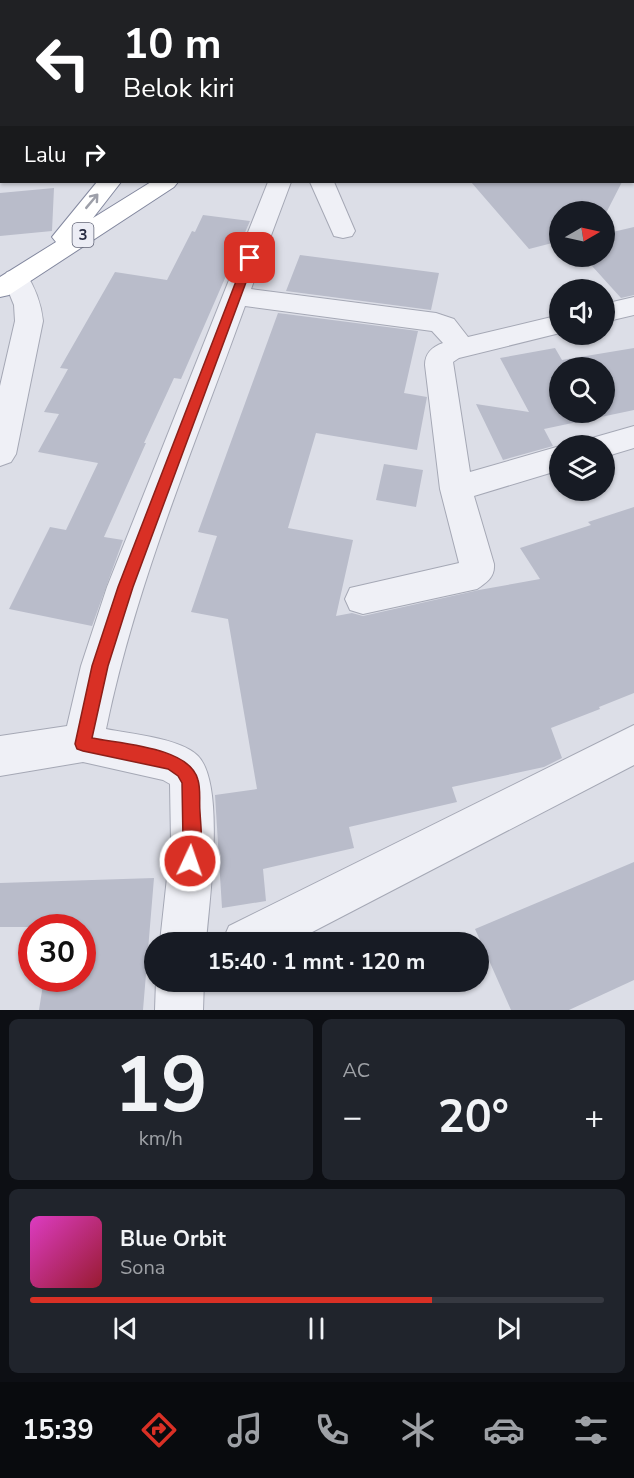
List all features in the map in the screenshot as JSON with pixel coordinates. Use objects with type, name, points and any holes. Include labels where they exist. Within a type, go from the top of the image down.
[{"type":"highway","points":[[51,256],[108,183]]},
{"type":"highway","name":"3","points":[[8,283],[164,183]]},
{"type":"street","points":[[83,744],[100,666],[125,587],[279,183]]},
{"type":"street","points":[[322,183],[326,187],[343,231]]},
{"type":"street","points":[[0,454],[29,321],[28,305],[8,283]]},
{"type":"street","points":[[236,296],[436,322],[444,325],[461,347]]},
{"type":"street","points":[[615,310],[634,306]]},
{"type":"street","points":[[363,598],[465,579],[477,570],[456,489],[439,365],[443,354],[461,347],[549,327]]},
{"type":"street","points":[[615,443],[634,437]]},
{"type":"street","points":[[456,489],[549,461]]},
{"type":"street","points":[[0,756],[83,744],[172,762],[184,770],[190,781],[192,841],[184,932]]},
{"type":"street","points":[[265,932],[634,744]]},
{"type":"street","points":[[179,1010],[180,992]]},
{"type":"building","points":[[472,183],[621,183],[612,201],[549,201],[549,244],[529,249]]},
{"type":"building","points":[[54,188],[52,231],[0,236],[0,193]]},
{"type":"building","points":[[203,215],[250,221],[181,379],[174,378],[104,537],[123,540],[92,626],[9,609],[50,527],[66,530],[98,463],[38,452],[59,414],[44,412],[68,369],[60,368],[115,272],[167,280],[192,231],[195,232]]},
{"type":"building","points":[[634,227],[634,295],[621,298],[615,291],[615,279],[604,279],[593,267],[615,267],[615,231]]},
{"type":"building","points":[[300,255],[439,273],[431,310],[286,291]]},
{"type":"building","points":[[278,313],[418,331],[404,393],[427,397],[417,450],[316,433],[288,528],[353,540],[336,616],[352,613],[363,616],[540,579],[520,548],[591,525],[588,522],[634,507],[634,693],[551,728],[562,758],[544,767],[452,787],[457,802],[349,827],[354,848],[263,869],[266,901],[222,908],[215,795],[257,789],[228,619],[191,612],[217,536],[198,532]]},
{"type":"building","points":[[555,348],[560,357],[549,357],[549,423],[572,423],[544,429],[549,438],[549,447],[503,460],[476,404],[529,412],[500,358]]},
{"type":"building","points":[[634,348],[634,410],[615,414],[615,357],[580,357]]},
{"type":"building","points":[[384,464],[423,470],[416,507],[376,500]]},
{"type":"building","points":[[634,862],[634,980],[569,1010],[511,1010],[489,960],[489,932],[476,932],[475,929]]},
{"type":"building","points":[[154,878],[150,932],[144,932],[143,1010],[39,1010],[42,992],[96,992],[96,914],[18,914],[18,927],[0,927],[0,883]]},
{"type":"route","points":[[190,861],[192,807],[190,781],[184,770],[172,762],[83,744],[100,666],[125,587],[250,258]]}]
